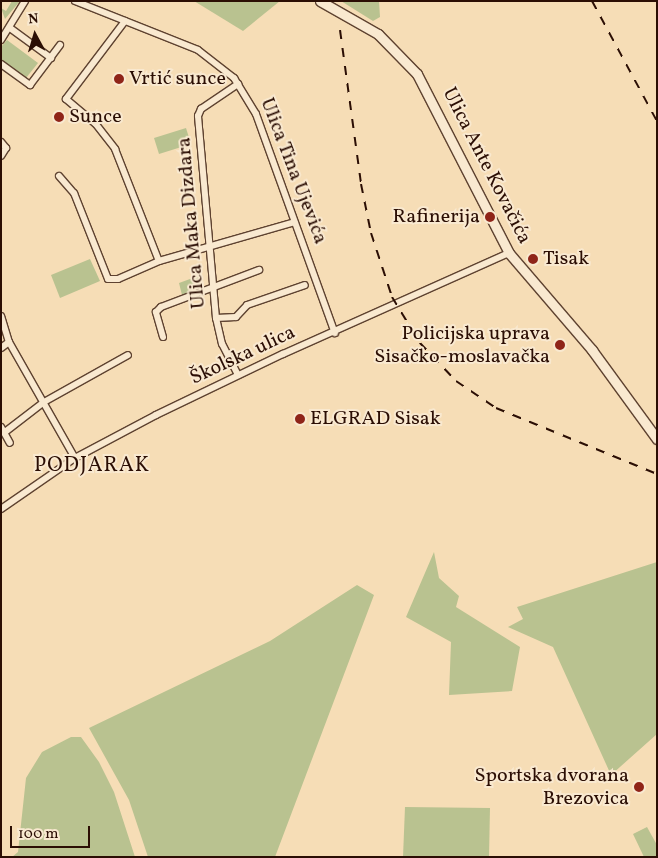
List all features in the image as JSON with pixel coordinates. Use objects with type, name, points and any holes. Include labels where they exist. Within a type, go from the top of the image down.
[{"type":"main road","name":"Ulica Ante Kovačića","points":[[320,1],[378,34],[418,74],[509,253],[588,344],[657,439]]},
{"type":"street","points":[[1,40],[25,1]]},
{"type":"street","name":"Ulica Tina Ujevića","points":[[75,1],[209,55],[238,84],[256,114],[335,333]]},
{"type":"street","points":[[125,21],[66,99],[95,123],[115,149],[159,261]]},
{"type":"street","points":[[10,28],[51,58]]},
{"type":"street","points":[[1,64],[30,85],[60,45]]},
{"type":"street","name":"Ulica Maka Dizdara","points":[[238,84],[199,112],[216,318],[222,344],[238,375]]},
{"type":"street","points":[[1,142],[6,148],[1,156]]},
{"type":"street","points":[[59,176],[74,194],[102,269],[108,279],[118,279],[159,261],[295,222]]},
{"type":"street","name":"Školska ulica","points":[[1,508],[75,458],[238,375],[335,333],[509,253]]},
{"type":"street","points":[[163,337],[156,312],[182,298],[259,270]]},
{"type":"street","points":[[216,318],[236,317],[247,305],[305,285]]},
{"type":"street","points":[[1,316],[9,342],[75,458]]},
{"type":"street","points":[[1,348],[9,342]]},
{"type":"street","points":[[10,443],[3,430],[44,402],[128,355]]},
{"type":"green space","points":[[12,1],[20,1],[5,19],[1,8],[6,11]]},
{"type":"green space","points":[[194,1],[280,1],[243,31]]},
{"type":"green space","points":[[341,1],[379,1],[380,17],[373,21]]},
{"type":"green space","points":[[7,40],[38,63],[26,78],[1,60],[1,47]]},
{"type":"green space","points":[[186,128],[191,144],[159,154],[154,138]]},
{"type":"green space","points":[[90,259],[100,281],[60,298],[51,275]]},
{"type":"green space","points":[[201,275],[202,288],[182,295],[179,283]]},
{"type":"green space","points":[[434,552],[439,578],[459,596],[456,607],[520,647],[512,691],[449,695],[451,642],[406,617]]},
{"type":"green space","points":[[657,562],[657,734],[611,775],[553,647],[508,627],[523,619],[517,607]]},
{"type":"green space","points":[[357,585],[374,595],[275,857],[148,857],[129,800],[89,728],[270,641]]},
{"type":"green space","points":[[71,737],[81,737],[99,762],[114,792],[135,857],[12,857],[18,852],[26,778],[42,752]]},
{"type":"green space","points":[[405,807],[490,808],[489,857],[403,857]]},
{"type":"green space","points":[[647,827],[657,845],[657,857],[644,857],[633,834]]},
{"type":"railway","points":[[592,1],[657,121]]},
{"type":"railway","points":[[340,30],[361,184],[371,233],[392,297],[420,343],[456,381],[496,408],[657,474]]},
{"type":"place","name":"Vrtić sunce","points":[[119,79]]},
{"type":"place","name":"Sunce","points":[[59,117]]},
{"type":"place","name":"Rafinerija","points":[[490,217]]},
{"type":"place","name":"Tisak","points":[[533,259]]},
{"type":"place","name":"Policijska uprava Sisačko-moslavačka","points":[[560,345]]},
{"type":"place","name":"ELGRAD Sisak","points":[[300,419]]},
{"type":"place","name":"Sportska dvorana Brezovica","points":[[639,787]]},
{"type":"district","name":"PODJARAK","points":[[92,466]]}]
